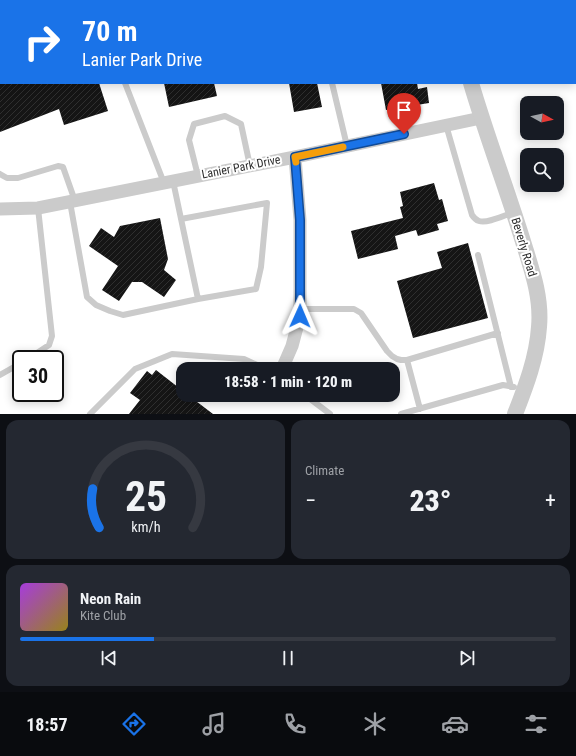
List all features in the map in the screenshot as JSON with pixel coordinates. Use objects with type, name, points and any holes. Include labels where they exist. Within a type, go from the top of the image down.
[{"type":"street","name":"Beverly Road","points":[[471,84],[481,118],[514,212],[532,272],[539,303],[539,327],[536,347],[518,388],[515,414]]},
{"type":"street","name":"Lanier Park Drive","points":[[0,209],[38,208],[481,118]]},
{"type":"street","points":[[285,362],[292,346],[300,316],[300,220],[295,157]]},
{"type":"lane","points":[[125,84],[169,182],[181,219],[198,298]]},
{"type":"lane","points":[[332,84],[347,146]]},
{"type":"lane","points":[[198,176],[189,140],[194,124],[225,116],[241,124],[250,166]]},
{"type":"lane","points":[[446,125],[472,215],[475,219],[485,222],[514,212]]},
{"type":"lane","points":[[0,174],[7,178],[18,178],[58,166],[63,167],[72,201],[87,297],[96,305],[122,315],[198,298],[256,289],[261,267],[267,203],[181,219]]},
{"type":"lane","points":[[38,208],[52,336],[49,345],[42,350]]},
{"type":"lane","points":[[401,414],[503,386],[518,388],[498,333],[478,255]]},
{"type":"lane","points":[[300,309],[354,309],[361,313],[387,352],[401,360],[407,360],[498,333]]},
{"type":"lane","points":[[90,414],[135,369],[172,354],[244,359],[251,362]]},
{"type":"lane","points":[[407,360],[420,409]]},
{"type":"lane","points":[[0,375],[12,368]]},
{"type":"lane","points":[[314,402],[330,414]]},
{"type":"building","points":[[0,84],[99,84],[108,111],[64,125],[59,109],[0,132]]},
{"type":"building","points":[[164,84],[214,84],[217,96],[169,107]]},
{"type":"building","points":[[289,84],[317,84],[322,107],[294,112]]},
{"type":"building","points":[[381,84],[417,84],[418,89],[427,87],[429,103],[386,110]]},
{"type":"building","points":[[434,183],[439,200],[442,199],[448,221],[437,224],[439,230],[418,236],[416,230],[395,236],[398,249],[358,259],[351,231],[403,218],[400,207],[403,206],[400,192]]},
{"type":"building","points":[[160,218],[168,259],[164,270],[176,280],[164,297],[142,282],[132,282],[119,301],[102,290],[118,266],[89,246],[101,228],[114,237],[120,226]]},
{"type":"building","points":[[468,243],[488,318],[413,338],[397,281],[442,268],[437,252]]},
{"type":"building","points":[[156,370],[176,386],[176,402],[197,402],[213,414],[129,414],[140,400],[130,393],[147,371],[152,375]]},
{"type":"slow traffic","points":[[296,162],[295,157],[343,147]]},
{"type":"route","points":[[300,316],[300,220],[295,157],[404,134]]}]
